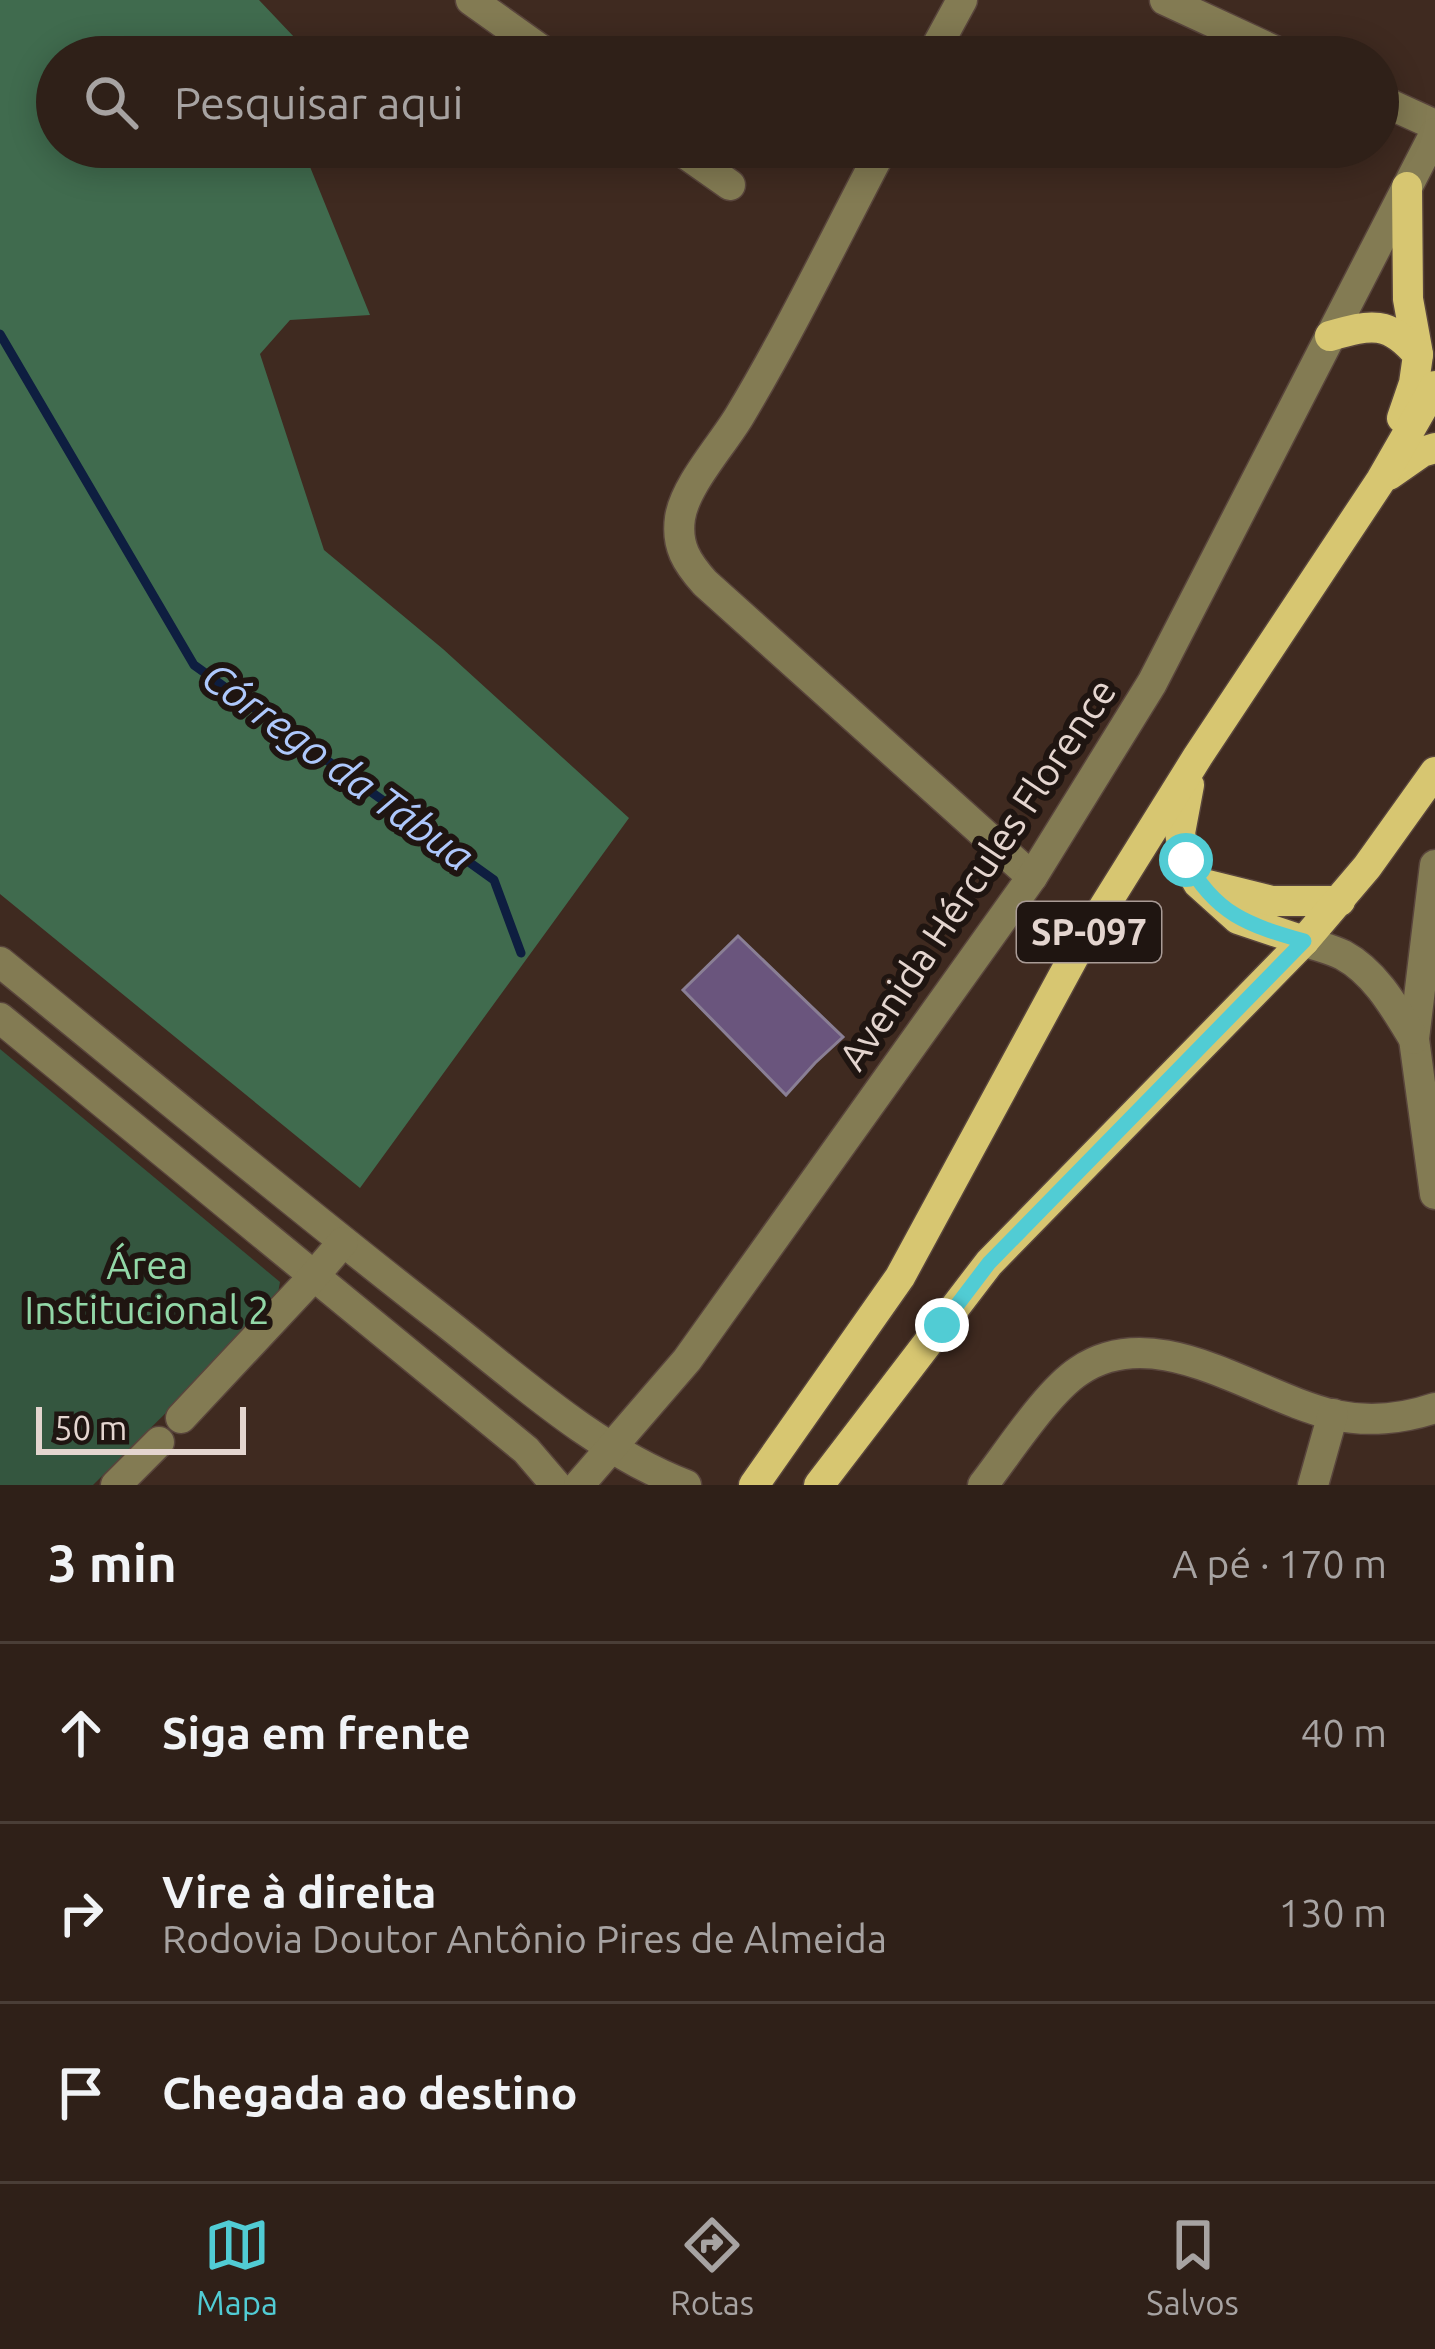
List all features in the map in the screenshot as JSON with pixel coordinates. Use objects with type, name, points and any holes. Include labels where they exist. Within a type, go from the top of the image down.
[{"type":"main road","points":[[1381,480],[1414,382],[1418,355],[1408,299],[1407,187]]},
{"type":"main road","points":[[1330,336],[1365,326],[1401,334],[1418,355]]},
{"type":"main road","name":"SP-097","points":[[754,1485],[900,1277],[1079,947],[1198,756],[1381,480],[1435,386]]},
{"type":"main road","points":[[1381,480],[1435,448]]},
{"type":"main road","points":[[1198,756],[1184,800],[1180,833],[1198,883],[1238,919],[1304,941]]},
{"type":"main road","points":[[819,1485],[989,1263],[1304,941],[1340,901],[1435,772]]},
{"type":"main road","points":[[1198,883],[1272,902],[1340,901]]},
{"type":"street","points":[[471,0],[521,36]]},
{"type":"street","points":[[943,36],[962,0]]},
{"type":"street","points":[[1165,0],[1243,36]]},
{"type":"street","points":[[1399,110],[1435,129]]},
{"type":"street","name":"Avenida Hércules Florence","points":[[579,1485],[687,1360],[1032,877],[1152,682],[1435,129]]},
{"type":"street","points":[[706,168],[730,185]]},
{"type":"street","points":[[872,168],[740,415],[689,494],[680,515],[680,545],[705,584],[1032,877]]},
{"type":"street","points":[[1435,865],[1414,1039],[1435,1194]]},
{"type":"street","points":[[1304,941],[1343,955],[1368,974],[1414,1039]]},
{"type":"street","points":[[0,962],[343,1242],[556,1408],[611,1447],[686,1485]]},
{"type":"street","points":[[0,1018],[526,1450],[556,1485]]},
{"type":"street","points":[[182,1418],[343,1242]]},
{"type":"street","points":[[983,1485],[1064,1383],[1078,1371],[1130,1352],[1164,1354],[1333,1414],[1401,1417],[1435,1408]]},
{"type":"street","points":[[1313,1485],[1333,1414]]},
{"type":"street","points":[[116,1485],[159,1442]]},
{"type":"green space","points":[[0,0],[259,0],[293,36],[36,36],[36,168],[310,168],[370,315],[290,320],[260,354],[324,550],[443,649],[629,818],[360,1188],[0,894]]},
{"type":"green space","name":"Área Institucional 2","points":[[0,1049],[280,1282],[276,1304],[93,1485],[0,1485]]},
{"type":"building","points":[[738,936],[843,1037],[786,1095],[683,990]]},
{"type":"waterway","name":"Córrego da Tábua","points":[[0,334],[194,665],[494,880],[521,953]]},
{"type":"route","points":[[942,1325],[989,1263],[1304,941],[1238,919],[1198,883],[1186,860]]}]
